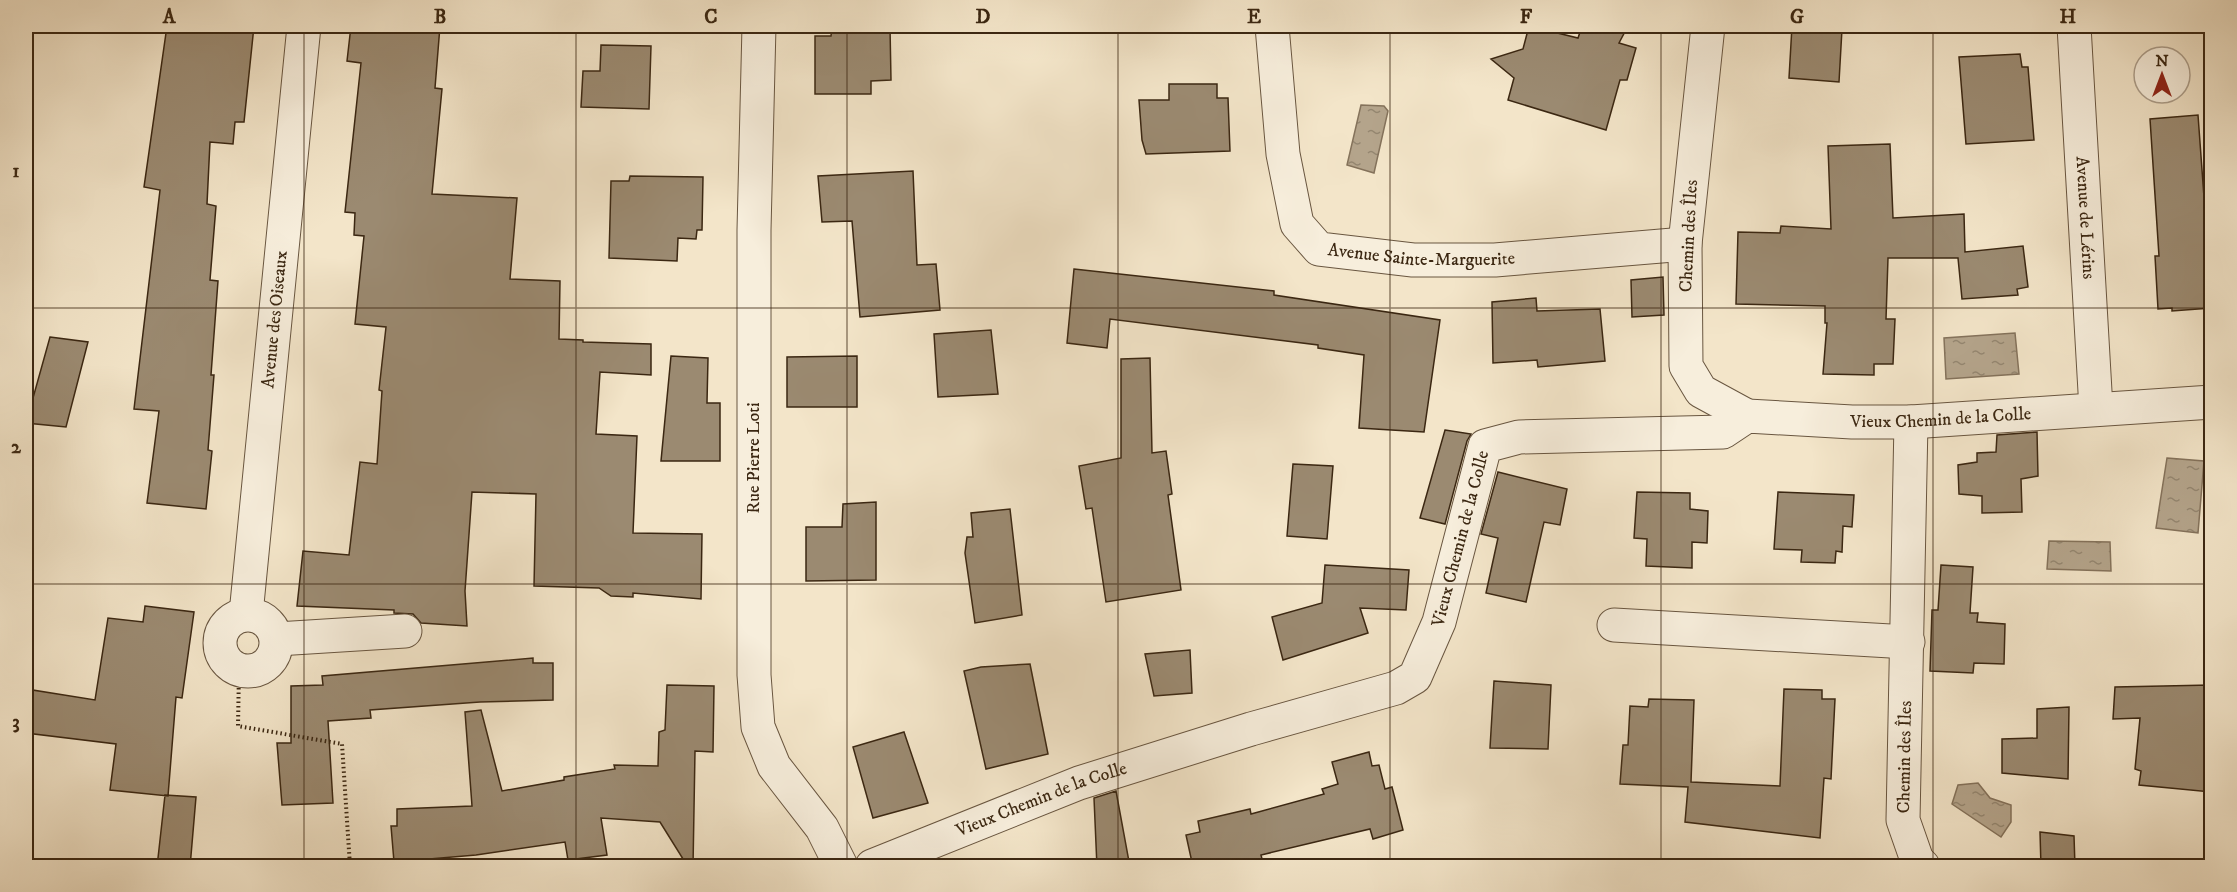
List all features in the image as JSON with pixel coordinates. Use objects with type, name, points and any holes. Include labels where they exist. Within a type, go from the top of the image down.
[{"type":"street","name":"Avenue des Oiseaux","points":[[246,614],[304,26]]},
{"type":"street","name":"Rue Pierre Loti","points":[[759,26],[754,230],[754,675],[758,727],[774,766],[822,828],[841,867]]},
{"type":"street","name":"Avenue Sainte-Marguerite","points":[[1272,26],[1283,154],[1292,201],[1297,224],[1319,249],[1413,260],[1495,261],[1685,244]]},
{"type":"street","name":"Chemin des Îles","points":[[1708,26],[1685,244],[1686,366],[1701,391],[1747,416]]},
{"type":"street","name":"Avenue de Lérins","points":[[2074,26],[2096,409]]},
{"type":"street","name":"Vieux Chemin de la Colle","points":[[873,867],[1079,783],[1251,729],[1396,687],[1415,677],[1439,622],[1485,446],[1519,437],[1723,432],[1747,416],[1852,422],[1911,422],[2211,402]]},
{"type":"street","name":"Chemin des Îles","points":[[1911,422],[1903,820],[1917,860],[1923,867]]},
{"type":"street","points":[[246,614],[264,619],[272,626],[277,639],[277,648],[267,665],[258,670],[239,670],[228,663],[222,655],[220,642],[225,626],[239,616],[246,614]]},
{"type":"street","points":[[1614,625],[1908,642]]},
{"type":"street","points":[[277,639],[405,631]]},
{"type":"path","points":[[239,670],[238,726],[342,744],[350,867]]},
{"type":"water","points":[[1361,105],[1384,106],[1388,111],[1374,173],[1347,165]]},
{"type":"water","points":[[2015,333],[2019,374],[1946,379],[1944,338]]},
{"type":"water","points":[[2167,458],[2204,461],[2198,533],[2156,528]]},
{"type":"water","points":[[2049,541],[2110,542],[2111,571],[2047,569]]},
{"type":"water","points":[[1978,783],[1990,798],[2011,805],[2011,822],[2001,837],[1952,804],[1958,785]]},
{"type":"building","points":[[167,26],[254,26],[244,122],[235,122],[233,144],[210,142],[207,204],[216,206],[210,280],[218,281],[208,450],[212,451],[206,509],[147,503],[159,411],[134,409],[160,190],[144,187]]},
{"type":"building","points":[[351,26],[440,26],[435,88],[442,89],[432,194],[517,198],[510,279],[560,281],[559,339],[651,344],[651,375],[600,372],[596,434],[637,436],[633,533],[702,534],[701,599],[633,593],[633,597],[611,596],[599,588],[534,586],[536,494],[472,492],[465,591],[467,626],[421,623],[413,614],[394,613],[394,610],[297,606],[303,551],[349,555],[360,462],[377,464],[382,391],[379,390],[386,327],[355,324],[364,236],[354,235],[355,213],[345,212],[361,63],[347,61]]},
{"type":"building","points":[[1529,26],[1578,38],[1582,26],[1628,26],[1619,43],[1636,48],[1627,80],[1620,80],[1606,130],[1508,100],[1514,78],[1491,59],[1523,49]]},
{"type":"building","points":[[1792,26],[1842,29],[1839,82],[1789,78]]},
{"type":"building","points":[[832,27],[890,27],[891,80],[871,81],[871,94],[815,94],[815,36],[831,36]]},
{"type":"building","points":[[601,45],[651,46],[649,109],[581,107],[583,71],[600,71]]},
{"type":"building","points":[[2020,54],[2022,67],[2028,67],[2034,140],[1966,144],[1959,57]]},
{"type":"building","points":[[1169,84],[1217,84],[1217,98],[1228,98],[1230,151],[1146,154],[1142,140],[1139,100],[1169,100]]},
{"type":"building","points":[[2198,115],[2208,252],[2211,252],[2211,308],[2172,311],[2172,308],[2158,309],[2155,256],[2159,256],[2150,119]]},
{"type":"building","points":[[1890,144],[1893,218],[1964,214],[1965,252],[2023,246],[2028,287],[2017,289],[2018,295],[1962,299],[1958,258],[1888,258],[1886,319],[1895,319],[1893,364],[1874,364],[1874,375],[1823,374],[1827,323],[1825,323],[1825,306],[1736,304],[1738,232],[1780,233],[1781,226],[1831,229],[1828,146]]},
{"type":"building","points":[[913,171],[917,265],[936,264],[940,310],[860,317],[852,221],[822,222],[818,176]]},
{"type":"building","points":[[630,176],[703,177],[702,230],[697,230],[696,239],[678,238],[677,261],[609,258],[611,181],[629,181]]},
{"type":"building","points":[[1074,269],[1274,291],[1274,295],[1440,320],[1424,432],[1359,428],[1364,355],[1318,348],[1318,345],[1110,319],[1107,348],[1067,343]]},
{"type":"building","points":[[1663,277],[1664,315],[1632,317],[1631,280]]},
{"type":"building","points":[[1536,298],[1537,311],[1600,309],[1605,361],[1538,367],[1537,360],[1493,363],[1492,302]]},
{"type":"building","points":[[991,330],[998,394],[938,397],[934,334]]},
{"type":"building","points":[[50,337],[88,342],[66,427],[26,423]]},
{"type":"building","points":[[671,356],[708,358],[707,403],[720,403],[720,461],[661,461]]},
{"type":"building","points":[[857,356],[857,407],[787,407],[787,357]]},
{"type":"building","points":[[1150,358],[1152,453],[1166,451],[1172,494],[1168,495],[1181,590],[1106,602],[1092,508],[1086,509],[1079,466],[1121,458],[1121,359]]},
{"type":"building","points":[[1445,430],[1471,434],[1467,441],[1445,524],[1420,518]]},
{"type":"building","points":[[2037,432],[2038,476],[2021,479],[2022,512],[1982,513],[1982,496],[1959,494],[1958,465],[1977,462],[1977,453],[1996,452],[1997,435]]},
{"type":"building","points":[[1293,464],[1333,466],[1327,539],[1287,536]]},
{"type":"building","points":[[1498,472],[1567,489],[1560,525],[1544,522],[1526,602],[1486,593],[1498,538],[1481,534]]},
{"type":"building","points":[[1637,492],[1690,493],[1690,509],[1708,511],[1707,543],[1692,542],[1692,568],[1646,566],[1647,539],[1634,538]]},
{"type":"building","points":[[1778,492],[1854,495],[1852,527],[1843,526],[1842,552],[1836,551],[1835,563],[1801,562],[1802,550],[1774,549]]},
{"type":"building","points":[[876,502],[876,580],[806,581],[806,527],[842,527],[843,504]]},
{"type":"building","points":[[1010,509],[1022,615],[975,623],[965,553],[967,537],[973,537],[971,513]]},
{"type":"building","points":[[1325,565],[1409,570],[1406,610],[1360,608],[1368,633],[1283,660],[1272,617],[1322,603]]},
{"type":"building","points":[[1941,565],[1973,567],[1970,613],[1978,613],[1977,622],[2005,624],[2004,664],[1974,663],[1973,673],[1930,671],[1932,610],[1938,610]]},
{"type":"building","points":[[145,606],[194,612],[182,698],[176,697],[168,796],[110,790],[116,744],[26,733],[26,689],[95,700],[108,618],[143,622]]},
{"type":"building","points":[[1190,650],[1192,693],[1154,696],[1145,654]]},
{"type":"building","points":[[533,658],[533,663],[553,663],[553,700],[480,702],[370,710],[371,718],[328,721],[333,803],[282,805],[277,743],[291,743],[291,686],[323,685],[322,676]]},
{"type":"building","points":[[1030,664],[1048,754],[986,769],[964,671],[981,667]]},
{"type":"building","points":[[1494,681],[1551,685],[1548,749],[1490,748]]},
{"type":"building","points":[[667,685],[714,686],[713,752],[695,751],[693,867],[688,867],[660,822],[601,818],[607,855],[568,860],[565,842],[476,855],[394,862],[391,826],[397,826],[397,809],[472,806],[465,712],[481,710],[502,791],[564,780],[564,777],[615,769],[614,765],[658,766],[659,732],[665,730]]},
{"type":"building","points":[[2211,685],[2211,792],[2139,785],[2141,771],[2135,769],[2140,718],[2113,719],[2115,687]]},
{"type":"building","points":[[1784,689],[1822,690],[1822,699],[1835,699],[1831,779],[1824,778],[1820,838],[1685,822],[1688,787],[1620,784],[1623,745],[1628,745],[1630,706],[1648,707],[1649,699],[1694,700],[1691,782],[1780,786]]},
{"type":"building","points":[[2069,707],[2068,779],[2002,773],[2002,739],[2037,738],[2037,709]]},
{"type":"building","points":[[904,732],[928,803],[873,818],[853,747]]},
{"type":"building","points":[[1369,752],[1372,766],[1379,765],[1385,789],[1392,787],[1403,830],[1373,839],[1370,829],[1261,855],[1264,867],[1193,867],[1186,835],[1200,832],[1198,821],[1250,809],[1251,814],[1324,794],[1322,789],[1338,784],[1332,762]]},
{"type":"building","points":[[1116,791],[1130,867],[1097,867],[1094,798]]},
{"type":"building","points":[[165,795],[196,797],[190,867],[157,867]]},
{"type":"building","points":[[2040,832],[2074,836],[2075,867],[2041,867]]}]
